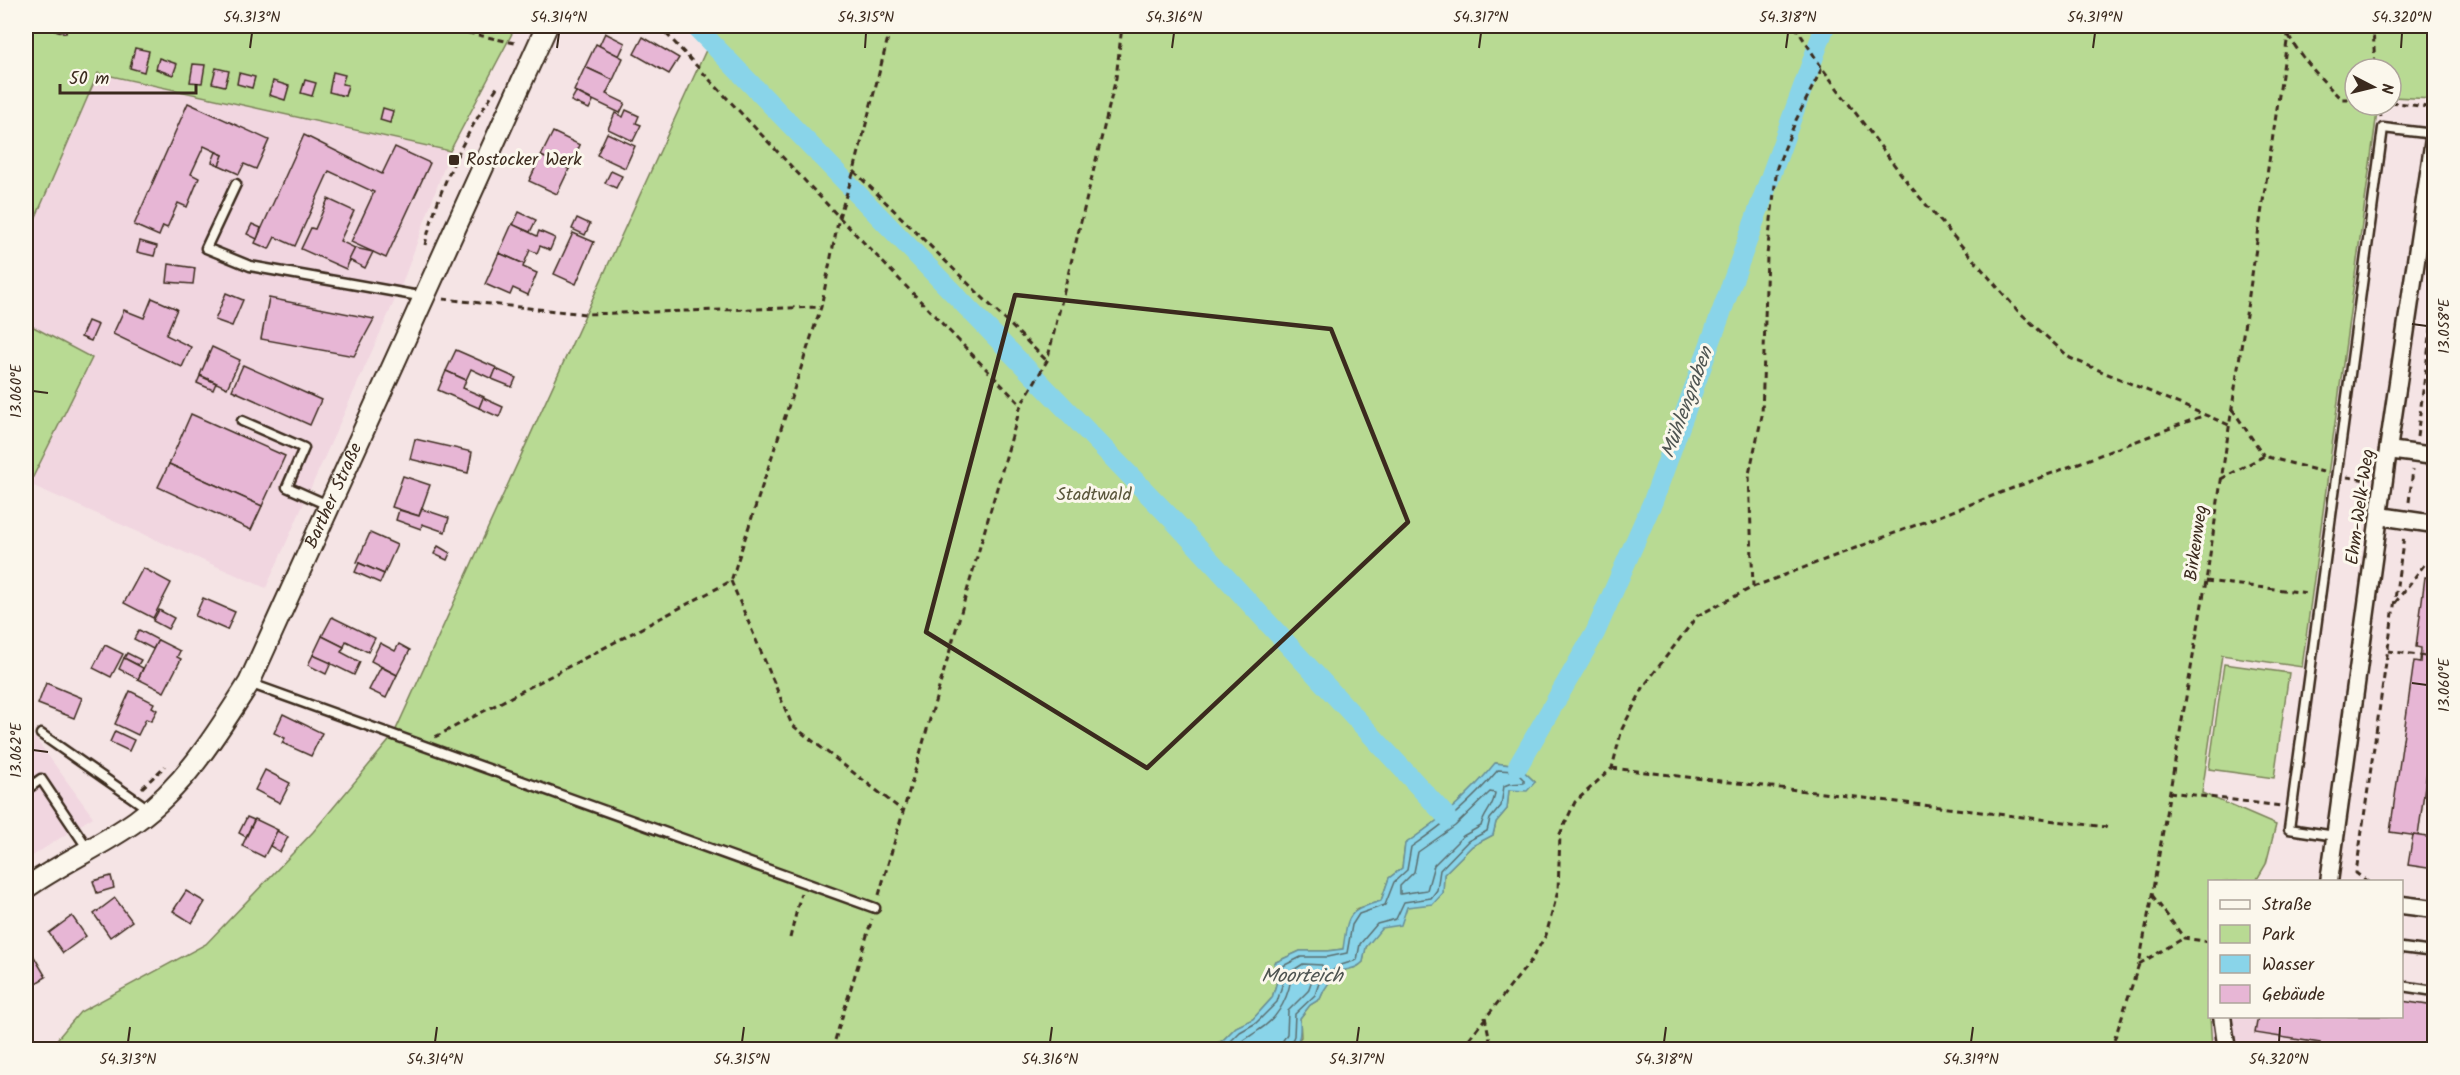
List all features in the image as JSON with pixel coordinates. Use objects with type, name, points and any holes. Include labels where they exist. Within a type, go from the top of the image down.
[{"type":"street","name":"Barther Straße","points":[[26,888],[49,871],[88,850],[150,810],[186,774],[204,751],[249,683],[547,26]]},
{"type":"street","name":"Ehm-Welk-Weg","points":[[2329,880],[2388,450],[2434,139]]},
{"type":"street","points":[[2388,450],[2434,456]]},
{"type":"street","points":[[2380,516],[2434,524]]},
{"type":"street","points":[[2403,905],[2434,909]]},
{"type":"street","points":[[2222,1018],[2227,1050]]},
{"type":"lane","points":[[2335,836],[2289,829],[2322,594],[2382,128],[2434,134]]},
{"type":"lane","points":[[236,184],[206,248],[250,266],[425,297]]},
{"type":"lane","points":[[242,421],[304,448],[287,487],[331,506]]},
{"type":"lane","points":[[249,683],[875,908]]},
{"type":"lane","points":[[40,734],[150,810]]},
{"type":"lane","points":[[26,790],[41,779],[88,850]]},
{"type":"lane","points":[[2403,948],[2434,952]]},
{"type":"lane","points":[[2403,986],[2434,990]]},
{"type":"path","points":[[437,26],[519,44]]},
{"type":"path","points":[[659,26],[1021,405]]},
{"type":"path","points":[[891,26],[854,171],[839,217],[821,307],[731,581],[792,725],[903,811]]},
{"type":"path","points":[[832,1050],[1021,405],[1046,363],[1116,78],[1122,26]]},
{"type":"path","points":[[1795,26],[1822,68],[1910,186],[2018,311],[2070,358],[2229,424]]},
{"type":"path","points":[[2284,26],[2288,35],[2322,79],[2343,99]]},
{"type":"path","points":[[2373,26],[2374,57]]},
{"type":"path","points":[[514,53],[523,35]]},
{"type":"path","name":"Birkenweg","points":[[2110,1050],[2139,964],[2152,895],[2206,581],[2205,574],[2288,35]]},
{"type":"path","points":[[1753,587],[1749,474],[1762,416],[1767,255],[1777,167],[1796,120],[1822,68]]},
{"type":"path","points":[[424,253],[431,222],[447,180],[478,114],[501,81]]},
{"type":"path","points":[[2403,104],[2434,108]]},
{"type":"path","points":[[854,171],[1046,363]]},
{"type":"path","points":[[425,297],[585,314],[821,307]]},
{"type":"path","points":[[2365,880],[2356,873],[2407,520],[2434,306]]},
{"type":"path","points":[[2232,409],[2264,456],[2336,476],[2411,486]]},
{"type":"path","points":[[1440,1050],[1468,1040],[1530,962],[1546,935],[1558,891],[1560,834],[1575,802],[1612,768],[1622,729],[1644,686],[1697,616],[1753,587],[2206,415]]},
{"type":"path","points":[[2220,479],[2264,456]]},
{"type":"path","points":[[2394,603],[2434,552]]},
{"type":"path","points":[[420,745],[731,581]]},
{"type":"path","points":[[2206,581],[2322,594]]},
{"type":"path","points":[[2388,651],[2426,656]]},
{"type":"path","points":[[133,797],[166,765]]},
{"type":"path","points":[[1612,768],[2107,827]]},
{"type":"path","points":[[2169,792],[2292,807]]},
{"type":"path","points":[[790,938],[805,883]]},
{"type":"path","points":[[2152,895],[2184,938]]},
{"type":"path","points":[[2139,964],[2184,938],[2208,942]]},
{"type":"path","points":[[1485,1017],[1492,1050]]},
{"type":"highlighted area","points":[[1015,295],[1331,329],[1408,522],[1147,768],[926,632]]},
{"type":"shaded area","points":[[98,73],[450,151],[402,284],[266,588],[29,484],[92,358],[26,323],[26,240]]},
{"type":"shaded area","points":[[26,736],[36,739],[93,817],[26,860]]},
{"type":"shaded area","points":[[2210,1018],[2258,1018],[2256,1033],[2320,1043],[2319,1049],[2212,1049]]},
{"type":"green space","points":[[26,26],[516,26],[450,151],[98,73],[26,240]]},
{"type":"green space","name":"Stadtwald","points":[[717,26],[2434,26],[2434,99],[2403,98],[2403,57],[2343,57],[2343,117],[2376,117],[2302,667],[2222,655],[2202,793],[2276,825],[2266,864],[2257,880],[2208,880],[2208,1018],[2210,1018],[2212,1049],[1291,1049],[1301,1037],[1300,1018],[1310,1005],[1320,999],[1333,978],[1363,962],[1366,947],[1382,927],[1407,907],[1443,893],[1444,874],[1472,846],[1493,835],[1496,822],[1507,809],[1509,789],[1535,782],[1518,766],[1496,763],[1453,807],[1405,844],[1402,868],[1389,878],[1381,901],[1356,909],[1343,949],[1300,951],[1274,963],[1278,978],[1272,998],[1253,1019],[1236,1027],[1222,1041],[1202,1049],[48,1050],[80,1012],[206,944],[313,832],[393,736]]},
{"type":"green space","points":[[26,323],[92,358],[26,491]]},
{"type":"green space","points":[[2224,664],[2289,673],[2274,778],[2209,769]]},
{"type":"water","name":"Moorteich","points":[[1495,763],[1518,766],[1535,782],[1527,791],[1509,790],[1507,809],[1496,822],[1493,835],[1472,846],[1444,874],[1443,893],[1433,904],[1407,907],[1401,925],[1382,928],[1366,947],[1363,962],[1333,978],[1320,999],[1310,1005],[1300,1018],[1299,1039],[1291,1050],[1202,1049],[1222,1041],[1236,1027],[1253,1019],[1272,998],[1278,978],[1274,963],[1300,951],[1343,949],[1351,916],[1361,908],[1381,901],[1389,878],[1402,868],[1405,844],[1453,807]]},
{"type":"building","points":[[53,26],[68,26],[66,33],[51,29]]},
{"type":"building","points":[[605,33],[625,43],[619,56],[599,46]]},
{"type":"building","points":[[643,37],[679,58],[669,74],[634,54]]},
{"type":"building","points":[[596,44],[623,58],[613,80],[585,67]]},
{"type":"building","points":[[135,48],[149,51],[144,72],[130,68]]},
{"type":"building","points":[[159,58],[177,64],[173,75],[156,69]]},
{"type":"building","points":[[193,64],[205,65],[202,83],[190,82]]},
{"type":"building","points":[[585,67],[613,80],[606,94],[625,103],[620,113],[574,91]]},
{"type":"building","points":[[216,68],[229,71],[225,86],[212,83]]},
{"type":"building","points":[[333,72],[345,75],[342,84],[348,85],[345,96],[329,92]]},
{"type":"building","points":[[239,73],[255,77],[252,88],[237,84]]},
{"type":"building","points":[[305,80],[316,83],[312,96],[301,93]]},
{"type":"building","points":[[273,81],[289,86],[285,100],[269,95]]},
{"type":"building","points":[[576,92],[593,101],[589,109],[571,101]]},
{"type":"building","points":[[188,103],[269,140],[256,169],[244,164],[239,174],[219,165],[223,155],[204,146],[191,174],[199,178],[187,207],[178,203],[167,228],[163,226],[159,236],[134,225]]},
{"type":"building","points":[[383,108],[393,111],[390,123],[380,120]]},
{"type":"building","points":[[626,110],[639,116],[636,123],[641,125],[633,141],[608,129],[615,113],[623,117]]},
{"type":"building","points":[[553,132],[580,145],[569,169],[541,156]]},
{"type":"building","points":[[607,133],[635,146],[625,168],[597,155]]},
{"type":"building","points":[[304,135],[382,174],[395,147],[430,163],[386,258],[351,242],[374,192],[329,171],[295,246],[275,237],[269,249],[255,243]]},
{"type":"building","points":[[216,152],[223,155],[219,165],[212,162]]},
{"type":"building","points":[[541,156],[569,169],[557,194],[529,181]]},
{"type":"building","points":[[611,171],[622,176],[616,188],[605,183]]},
{"type":"building","points":[[328,199],[354,211],[340,241],[355,248],[346,269],[301,249],[311,228],[315,229]]},
{"type":"building","points":[[519,212],[536,220],[530,232],[513,225]]},
{"type":"building","points":[[577,218],[590,224],[585,235],[572,229]]},
{"type":"building","points":[[252,224],[261,228],[257,239],[247,234]]},
{"type":"building","points":[[512,224],[537,236],[539,231],[555,238],[550,250],[540,246],[537,253],[530,250],[524,264],[499,253]]},
{"type":"building","points":[[573,233],[594,242],[576,284],[554,274]]},
{"type":"building","points":[[140,241],[157,246],[154,256],[137,252]]},
{"type":"building","points":[[355,248],[373,252],[365,268],[349,260]]},
{"type":"building","points":[[499,253],[524,264],[523,267],[537,273],[528,295],[513,288],[510,295],[485,284]]},
{"type":"building","points":[[169,264],[195,268],[193,284],[167,282]]},
{"type":"building","points":[[226,293],[243,300],[232,326],[215,320]]},
{"type":"building","points":[[152,298],[177,309],[166,335],[191,347],[182,367],[113,334],[124,310],[144,318]]},
{"type":"building","points":[[269,298],[374,319],[354,356],[261,339]]},
{"type":"building","points":[[88,321],[98,325],[91,341],[81,337]]},
{"type":"building","points":[[212,347],[240,360],[227,388],[200,375]]},
{"type":"building","points":[[456,350],[497,368],[492,379],[471,369],[466,380],[446,371]]},
{"type":"building","points":[[243,365],[321,400],[310,425],[232,390]]},
{"type":"building","points":[[496,369],[516,378],[512,387],[492,379]]},
{"type":"building","points":[[446,371],[466,380],[463,388],[484,397],[479,408],[438,390]]},
{"type":"building","points":[[200,376],[216,383],[213,390],[197,383]]},
{"type":"building","points":[[483,398],[503,407],[499,417],[479,408]]},
{"type":"building","points":[[191,414],[285,456],[262,506],[169,464]]},
{"type":"building","points":[[415,439],[472,452],[468,473],[410,459]]},
{"type":"building","points":[[169,464],[262,506],[251,530],[158,487]]},
{"type":"building","points":[[403,476],[430,485],[419,516],[392,507]]},
{"type":"building","points":[[422,509],[449,518],[445,532],[422,524],[421,529],[396,520],[399,510],[419,516]]},
{"type":"building","points":[[370,533],[397,545],[384,574],[357,562]]},
{"type":"building","points":[[438,546],[450,553],[447,560],[434,554]]},
{"type":"building","points":[[359,563],[384,574],[380,583],[355,572]]},
{"type":"building","points":[[143,568],[171,583],[153,618],[124,603]]},
{"type":"building","points":[[2425,577],[2434,578],[2434,721],[2418,836],[2390,832],[2414,661],[2420,662],[2421,648],[2416,647]]},
{"type":"building","points":[[203,598],[235,612],[227,630],[195,616]]},
{"type":"building","points":[[159,610],[174,618],[168,629],[153,621]]},
{"type":"building","points":[[332,617],[375,638],[368,652],[346,641],[344,647],[322,636]]},
{"type":"building","points":[[139,630],[158,640],[153,649],[134,639]]},
{"type":"building","points":[[322,636],[344,647],[341,652],[360,662],[354,675],[313,655]]},
{"type":"building","points":[[158,640],[180,651],[177,657],[181,659],[164,692],[138,679]]},
{"type":"building","points":[[380,643],[395,651],[399,644],[410,650],[397,675],[371,661]]},
{"type":"building","points":[[105,645],[123,654],[111,677],[93,668]]},
{"type":"building","points":[[127,653],[141,660],[138,665],[124,658]]},
{"type":"building","points":[[313,655],[331,663],[326,674],[308,665]]},
{"type":"building","points":[[124,658],[143,668],[138,679],[119,669]]},
{"type":"building","points":[[381,667],[397,675],[386,698],[369,690]]},
{"type":"building","points":[[46,683],[82,698],[74,718],[38,704]]},
{"type":"building","points":[[130,691],[154,703],[152,707],[157,710],[151,721],[146,719],[138,735],[115,724]]},
{"type":"building","points":[[283,714],[322,733],[311,756],[282,743],[285,738],[274,733]]},
{"type":"building","points":[[115,731],[134,740],[129,751],[110,742]]},
{"type":"building","points":[[265,770],[290,783],[280,803],[255,790]]},
{"type":"building","points":[[247,817],[254,820],[246,837],[239,833]]},
{"type":"building","points":[[255,819],[278,830],[264,857],[242,846]]},
{"type":"building","points":[[277,831],[288,837],[280,852],[270,846]]},
{"type":"building","points":[[2413,835],[2434,838],[2434,869],[2408,865]]},
{"type":"building","points":[[111,876],[114,888],[97,893],[93,881]]},
{"type":"building","points":[[186,891],[205,902],[192,923],[173,911]]},
{"type":"building","points":[[115,898],[132,921],[110,937],[94,914]]},
{"type":"building","points":[[72,916],[86,936],[63,953],[49,933]]},
{"type":"building","points":[[33,955],[46,977],[26,989],[26,959]]},
{"type":"building","points":[[2403,1001],[2434,1006],[2434,1050],[2354,1048],[2354,1050],[2319,1050],[2320,1043],[2255,1033],[2258,1018],[2403,1018]]},
{"type":"waterway","points":[[695,26],[1174,521],[1446,816]]},
{"type":"waterway","name":"Mühlengraben","points":[[1518,766],[1595,633],[1653,501],[1825,26]]},
{"type":"place","name":"Rostocker Werk","points":[[454,160]]}]
